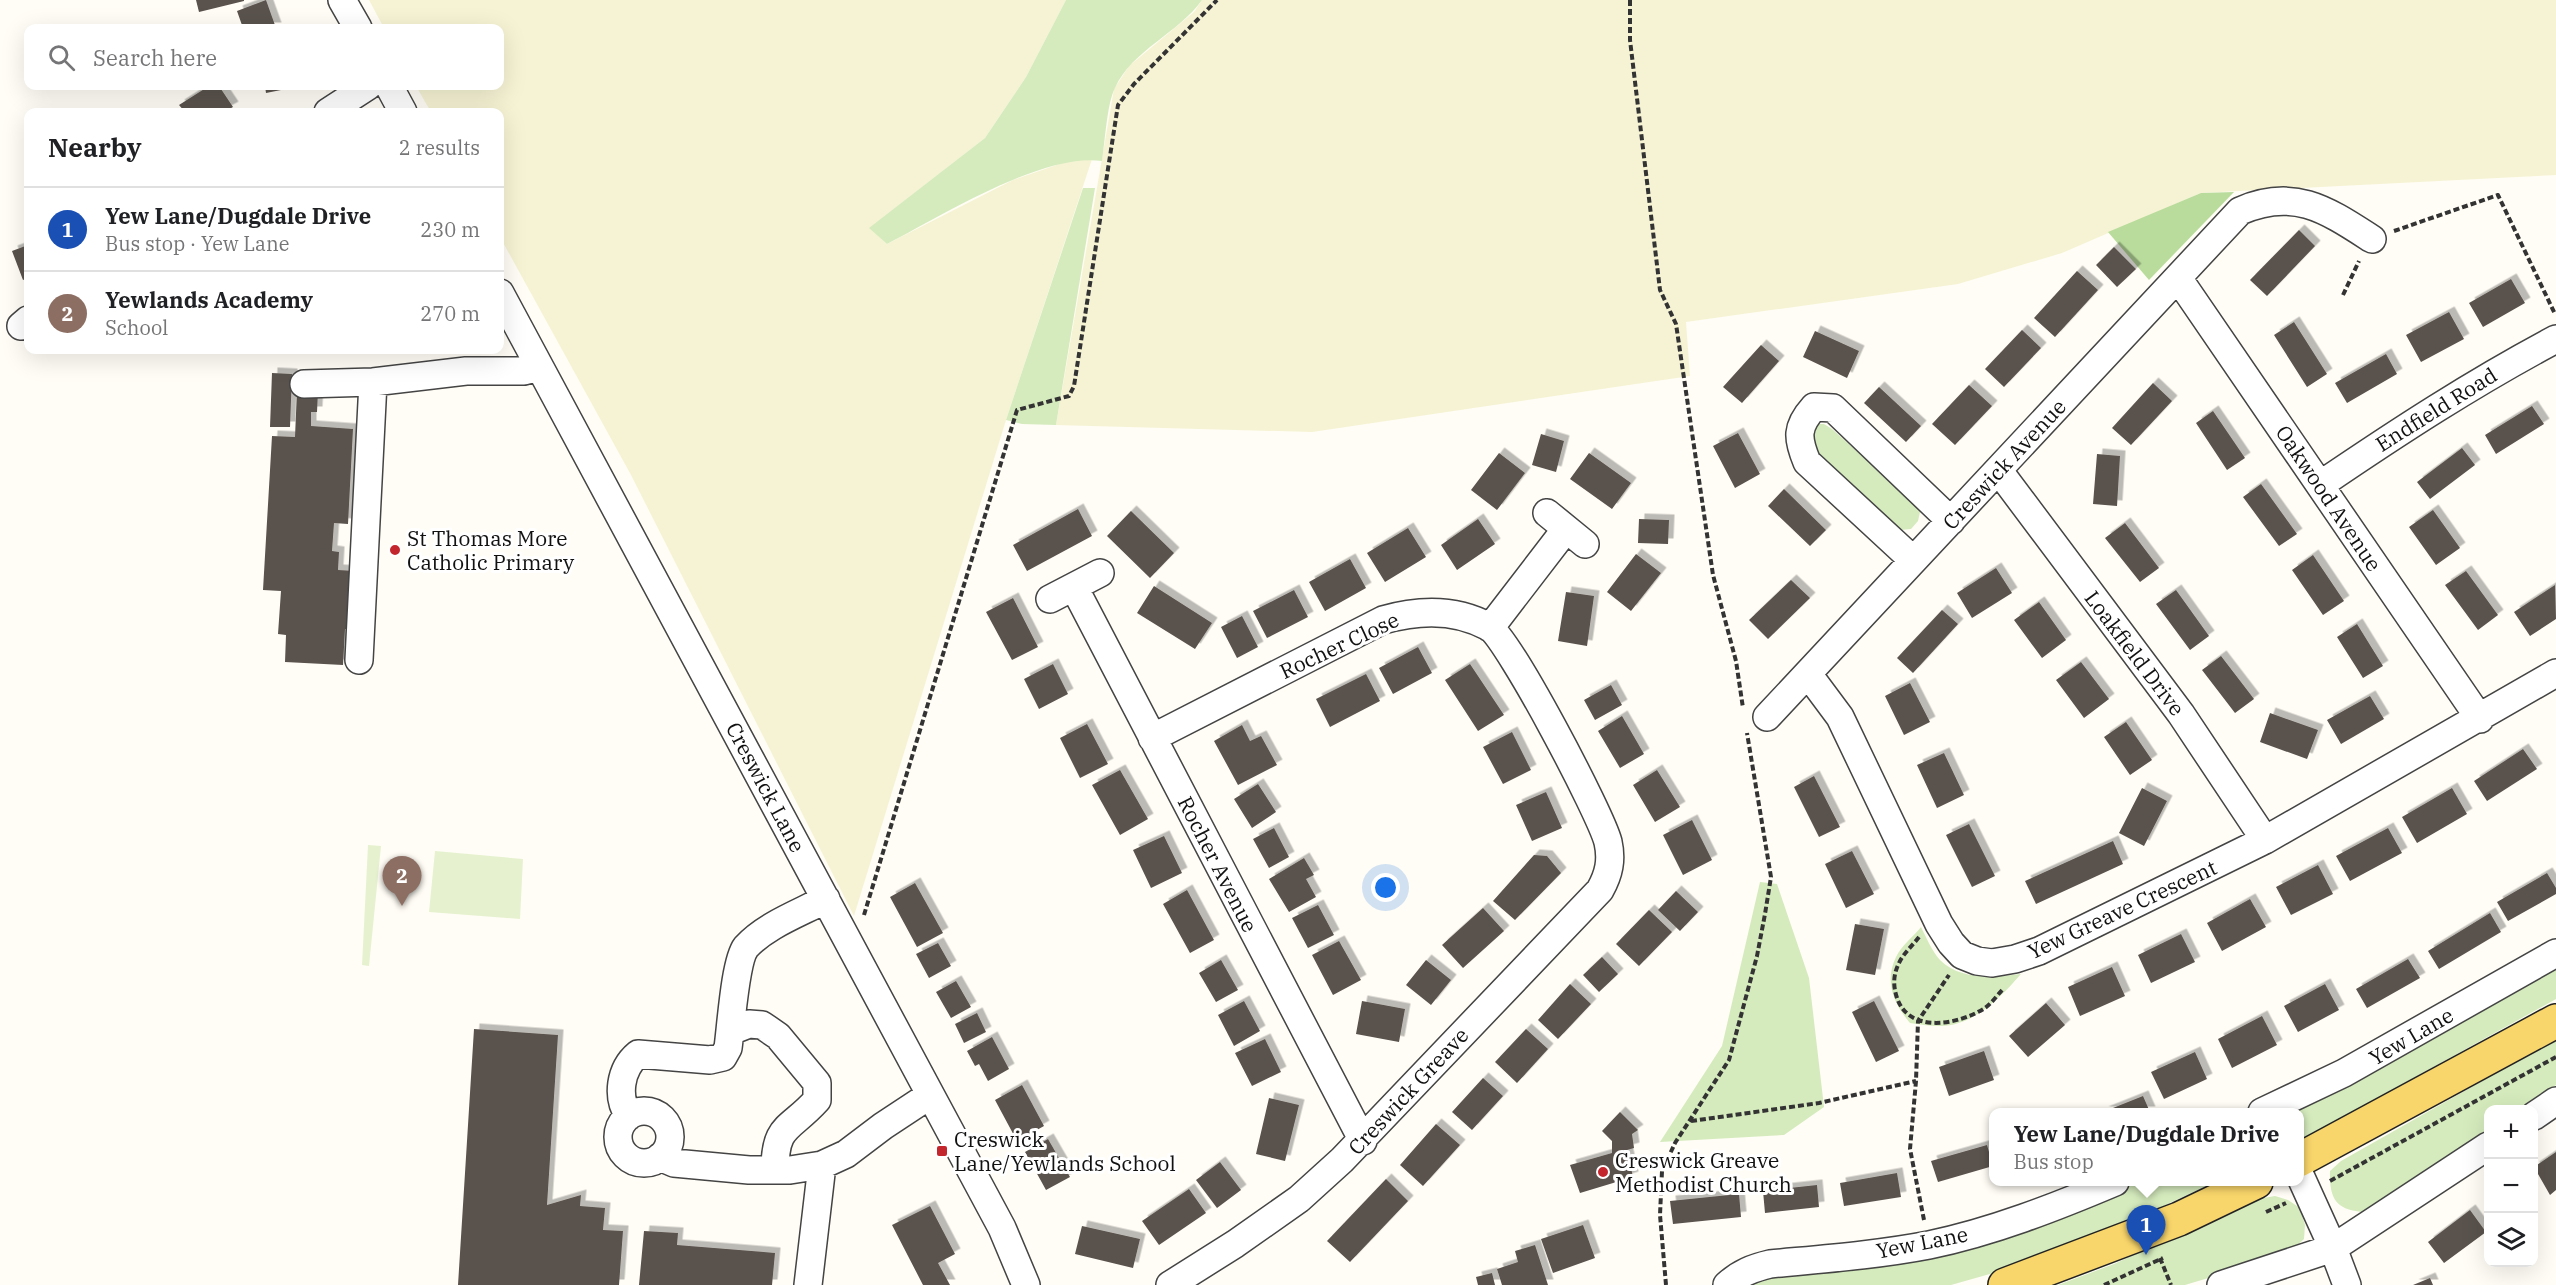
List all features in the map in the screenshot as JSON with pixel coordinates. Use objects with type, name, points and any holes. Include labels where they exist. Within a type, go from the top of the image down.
[{"type":"main road","points":[[2304,1157],[2556,1022]]},
{"type":"main road","points":[[2005,1285],[2179,1219],[2248,1186]]},
{"type":"street","points":[[342,0],[356,24]]},
{"type":"street","points":[[334,108],[362,90]]},
{"type":"street","points":[[391,90],[401,108]]},
{"type":"street","name":"Creswick Avenue","points":[[1753,719],[1808,674],[2240,211],[2256,204],[2297,201],[2319,207],[2335,215],[2372,239]]},
{"type":"street","name":"Oakwood Avenue","points":[[2178,278],[2480,719]]},
{"type":"street","name":"Creswick Lane","points":[[504,301],[1002,1228],[1026,1285]]},
{"type":"street","name":"Endfield Road","points":[[2320,485],[2424,414],[2493,372],[2556,339]]},
{"type":"street","points":[[304,384],[373,382],[466,372],[524,372],[539,367]]},
{"type":"street","points":[[359,660],[373,382]]},
{"type":"street","points":[[1913,560],[1807,462],[1798,442],[1802,421],[1814,407],[1833,408],[1951,521]]},
{"type":"street","name":"Loakfield Drive","points":[[1999,471],[2181,714],[2265,840]]},
{"type":"street","points":[[1490,628],[1566,529]]},
{"type":"street","points":[[1050,599],[1100,573]]},
{"type":"street","name":"Rocher Avenue","points":[[1074,587],[1363,1141]]},
{"type":"street","name":"Rocher Close","points":[[1152,738],[1383,620],[1406,613],[1429,611],[1464,618],[1490,628]]},
{"type":"street","name":"Creswick Greave","points":[[1170,1285],[1235,1244],[1299,1199],[1363,1141],[1503,990],[1600,890],[1608,875],[1610,861],[1603,825],[1515,660],[1490,628]]},
{"type":"street","name":"Yew Greave Crescent","points":[[1962,955],[1977,961],[1992,963],[2023,956],[2126,910],[2265,840],[2480,719],[2556,673]]},
{"type":"street","points":[[1808,674],[1840,717],[1939,924],[1962,955]]},
{"type":"street","points":[[629,1116],[622,1105],[623,1074],[628,1062],[638,1054],[710,1060],[723,1057],[728,1048],[740,963],[745,948],[765,931],[826,899]]},
{"type":"street","name":"Yew Lane","points":[[2272,1108],[2344,1073],[2556,953]]},
{"type":"street","points":[[730,1031],[749,1024],[762,1025],[778,1036],[817,1083],[817,1100],[803,1116],[782,1131],[775,1147],[775,1170]]},
{"type":"street","points":[[660,1157],[674,1163],[749,1170],[822,1165],[846,1154],[930,1095]]},
{"type":"street","points":[[2538,1113],[2556,1101]]},
{"type":"street","points":[[647,1111],[664,1120],[670,1137],[669,1146],[660,1157],[652,1161],[640,1162],[622,1151],[619,1131],[622,1123],[629,1116],[647,1111]]},
{"type":"street","points":[[2221,1285],[2333,1248],[2484,1149]]},
{"type":"street","points":[[808,1285],[822,1165]]},
{"type":"street","points":[[2304,1184],[2333,1248],[2346,1285]]},
{"type":"street","name":"Yew Lane","points":[[1727,1285],[1738,1275],[1770,1264],[1929,1245],[1954,1239],[2060,1204],[2105,1186]]},
{"type":"path","points":[[844,933],[862,921],[1017,410],[1069,396],[1074,386],[1118,105],[1134,84],[1217,0]]},
{"type":"path","points":[[1630,0],[1630,40],[1660,290],[1676,324],[1713,575],[1753,719],[1771,877],[1757,956],[1729,1060],[1675,1143],[1662,1171],[1660,1215],[1666,1285]]},
{"type":"path","points":[[2443,214],[2498,195],[2556,316]]},
{"type":"path","points":[[1939,924],[1921,935],[1900,961],[1893,982],[1898,1000],[1905,1013],[1918,1021],[1946,1022],[1968,1016],[1987,1006],[2011,980],[2023,956]]},
{"type":"path","points":[[1929,1245],[1910,1149],[1918,1021],[1962,955]]},
{"type":"path","points":[[1690,1121],[1819,1103],[1916,1081]]},
{"type":"shaded area","points":[[369,0],[1066,0],[1026,77],[985,138],[870,228],[887,244],[1013,180],[1068,161],[1092,159],[1006,420],[854,916],[631,475],[504,244],[504,108],[429,108],[418,90],[504,90],[504,24],[382,24]]},
{"type":"shaded area","points":[[1202,0],[2556,0],[2556,175],[2201,193],[2062,253],[1958,284],[1686,322],[1690,376],[1312,432],[1056,425],[1114,89],[1129,66],[1194,12]]},
{"type":"green space","points":[[1066,0],[1202,0],[1181,22],[1144,52],[1123,75],[1110,103],[1102,161],[1078,161],[1022,176],[963,203],[887,244],[869,228],[985,138],[1026,77]]},
{"type":"green space","points":[[1083,188],[1095,188],[1056,425],[1022,424],[1006,420]]},
{"type":"green space","points":[[2234,192],[2149,280],[2108,232],[2201,193]]},
{"type":"green space","points":[[1813,424],[1824,424],[1832,429],[1915,503],[1920,512],[1918,521],[1911,529],[1900,530],[1805,448]]},
{"type":"green space","points":[[368,845],[381,846],[369,966],[362,965]]},
{"type":"green space","points":[[435,851],[523,859],[520,919],[429,912]]},
{"type":"green space","points":[[1760,882],[1777,884],[1809,978],[1824,1107],[1784,1135],[1660,1142],[1722,1046]]},
{"type":"green space","points":[[1921,927],[1940,960],[1948,967],[1979,976],[2021,974],[1995,1001],[1963,1022],[1939,1026],[1910,1023],[1899,1008],[1892,992],[1892,966],[1898,953]]},
{"type":"green space","points":[[2556,962],[2556,999],[2304,1139],[2304,1108],[2287,1108]]},
{"type":"green space","points":[[2556,1039],[2556,1085],[2527,1105],[2484,1105],[2484,1135],[2373,1213],[2345,1208],[2334,1199],[2330,1171],[2341,1161]]},
{"type":"green space","points":[[2130,1186],[2206,1186],[2101,1235],[2011,1268],[1951,1285],[1716,1285],[1790,1275],[2115,1193]]},
{"type":"green space","points":[[2275,1196],[2288,1200],[2300,1208],[2305,1225],[2304,1239],[2288,1254],[2185,1285],[2058,1285],[2114,1264],[2258,1199]]},
{"type":"building","points":[[196,0],[244,0],[244,1],[199,12]]},
{"type":"building","points":[[266,0],[275,24],[242,24],[237,11]]},
{"type":"building","points":[[203,90],[222,90],[233,107],[182,108],[179,105]]},
{"type":"building","points":[[266,90],[281,90],[266,93]]},
{"type":"building","points":[[2299,230],[2315,246],[2267,296],[2250,280]]},
{"type":"building","points":[[24,246],[23,280],[12,251]]},
{"type":"building","points":[[2114,247],[2136,269],[2117,287],[2096,265]]},
{"type":"building","points":[[2077,271],[2098,290],[2055,337],[2034,318]]},
{"type":"building","points":[[2511,279],[2525,303],[2483,327],[2469,303]]},
{"type":"building","points":[[2449,312],[2464,339],[2421,362],[2406,335]]},
{"type":"building","points":[[2294,322],[2327,374],[2307,387],[2274,335]]},
{"type":"building","points":[[2022,330],[2041,348],[2004,387],[1985,369]]},
{"type":"building","points":[[1815,331],[1859,351],[1847,378],[1803,357]]},
{"type":"building","points":[[1761,345],[1779,361],[1742,403],[1723,387]]},
{"type":"building","points":[[2386,354],[2397,374],[2347,403],[2335,383]]},
{"type":"building","points":[[272,373],[292,374],[290,427],[270,427]]},
{"type":"building","points":[[2153,383],[2172,401],[2131,445],[2112,428]]},
{"type":"building","points":[[1969,385],[1992,406],[1955,445],[1932,424]]},
{"type":"building","points":[[1879,387],[1921,426],[1906,442],[1864,403]]},
{"type":"building","points":[[297,390],[318,391],[317,412],[311,412],[311,426],[353,429],[348,524],[334,523],[332,551],[339,552],[338,570],[355,571],[352,629],[345,629],[343,665],[285,662],[286,635],[278,634],[281,591],[263,590],[272,436],[295,437]]},
{"type":"building","points":[[2532,406],[2544,424],[2496,454],[2485,435]]},
{"type":"building","points":[[2213,411],[2245,458],[2227,470],[2196,423]]},
{"type":"building","points":[[1738,433],[1760,474],[1735,488],[1713,446]]},
{"type":"building","points":[[1541,434],[1564,441],[1556,472],[1532,465]]},
{"type":"building","points":[[2462,448],[2475,465],[2430,499],[2417,482]]},
{"type":"building","points":[[1499,453],[1525,473],[1497,510],[1471,490]]},
{"type":"building","points":[[1589,453],[1631,483],[1612,509],[1570,479]]},
{"type":"building","points":[[2097,454],[2120,456],[2117,506],[2093,504]]},
{"type":"building","points":[[2261,484],[2297,534],[2279,546],[2243,497]]},
{"type":"building","points":[[1784,489],[1826,530],[1810,546],[1768,506]]},
{"type":"building","points":[[1078,509],[1092,536],[1027,571],[1013,545]]},
{"type":"building","points":[[2433,510],[2460,548],[2436,565],[2409,527]]},
{"type":"building","points":[[1131,511],[1174,553],[1150,578],[1107,536]]},
{"type":"building","points":[[1478,519],[1495,544],[1457,570],[1441,545]]},
{"type":"building","points":[[1639,519],[1669,520],[1668,544],[1638,543]]},
{"type":"building","points":[[2125,523],[2159,568],[2140,582],[2105,538]]},
{"type":"building","points":[[1408,528],[1426,557],[1385,582],[1367,553]]},
{"type":"building","points":[[1636,554],[1661,573],[1631,611],[1607,592]]},
{"type":"building","points":[[2313,555],[2344,601],[2323,615],[2292,570]]},
{"type":"building","points":[[1350,559],[1366,588],[1325,611],[1309,582]]},
{"type":"building","points":[[1996,568],[2012,593],[1972,618],[1957,593]]},
{"type":"building","points":[[2466,571],[2498,615],[2478,630],[2445,585]]},
{"type":"building","points":[[1791,580],[1810,598],[1768,639],[1749,620]]},
{"type":"building","points":[[2555,585],[2556,619],[2530,636],[2514,612]]},
{"type":"building","points":[[1154,586],[1212,623],[1195,649],[1137,613]]},
{"type":"building","points":[[1294,590],[1308,617],[1267,638],[1253,611]]},
{"type":"building","points":[[2176,590],[2209,636],[2190,650],[2156,604]]},
{"type":"building","points":[[1566,592],[1594,596],[1587,646],[1558,641]]},
{"type":"building","points":[[1013,598],[1038,647],[1012,660],[986,612]]},
{"type":"building","points":[[2039,602],[2066,640],[2042,658],[2014,620]]},
{"type":"building","points":[[1942,610],[1958,624],[1913,673],[1897,658]]},
{"type":"building","points":[[1242,616],[1258,647],[1237,658],[1221,627]]},
{"type":"building","points":[[2357,624],[2383,666],[2363,678],[2337,637]]},
{"type":"building","points":[[1418,647],[1432,673],[1393,694],[1379,668]]},
{"type":"building","points":[[2221,656],[2254,699],[2235,713],[2202,670]]},
{"type":"building","points":[[2081,662],[2109,699],[2084,718],[2056,680]]},
{"type":"building","points":[[1053,664],[1068,694],[1039,709],[1024,679]]},
{"type":"building","points":[[1470,664],[1504,715],[1478,731],[1445,680]]},
{"type":"building","points":[[1366,674],[1380,701],[1330,727],[1316,699]]},
{"type":"building","points":[[1910,683],[1930,722],[1904,735],[1885,696]]},
{"type":"building","points":[[1611,685],[1622,705],[1595,720],[1584,700]]},
{"type":"building","points":[[2370,696],[2384,719],[2341,744],[2327,720]]},
{"type":"building","points":[[2270,713],[2318,730],[2307,759],[2260,742]]},
{"type":"building","points":[[1622,716],[1644,754],[1620,768],[1598,731]]},
{"type":"building","points":[[2126,722],[2152,760],[2130,775],[2104,737]]},
{"type":"building","points":[[1087,724],[1108,764],[1080,778],[1060,738]]},
{"type":"building","points":[[1242,725],[1250,741],[1261,736],[1277,765],[1238,785],[1214,741]]},
{"type":"building","points":[[1512,732],[1531,770],[1503,784],[1483,747]]},
{"type":"building","points":[[2523,749],[2537,769],[2487,801],[2474,781]]},
{"type":"building","points":[[1944,753],[1964,795],[1937,808],[1917,765]]},
{"type":"building","points":[[1120,770],[1148,819],[1120,835],[1092,785]]},
{"type":"building","points":[[1657,770],[1680,807],[1655,822],[1633,785]]},
{"type":"building","points":[[1814,776],[1840,827],[1819,837],[1794,787]]},
{"type":"building","points":[[1258,784],[1276,812],[1252,828],[1234,799]]},
{"type":"building","points":[[2142,788],[2167,801],[2144,846],[2119,833]]},
{"type":"building","points":[[2452,788],[2467,814],[2417,843],[2402,817]]},
{"type":"building","points":[[1546,792],[1562,828],[1532,841],[1516,805]]},
{"type":"building","points":[[1692,820],[1712,860],[1683,875],[1663,835]]},
{"type":"building","points":[[1969,824],[1995,876],[1972,887],[1946,835]]},
{"type":"building","points":[[1274,828],[1289,857],[1269,868],[1253,839]]},
{"type":"building","points":[[2388,828],[2402,853],[2350,881],[2336,856]]},
{"type":"building","points":[[1164,836],[1182,873],[1151,888],[1133,850]]},
{"type":"building","points":[[2113,841],[2123,864],[2036,904],[2025,881]]},
{"type":"building","points":[[1852,851],[1874,894],[1846,908],[1825,864]]},
{"type":"building","points":[[1534,855],[1547,856],[1561,873],[1515,920],[1493,901]]},
{"type":"building","points":[[1304,858],[1314,875],[1306,879],[1316,897],[1289,912],[1269,879]]},
{"type":"building","points":[[2318,865],[2333,894],[2291,915],[2276,887]]},
{"type":"building","points":[[2547,873],[2556,888],[2556,894],[2508,921],[2497,902]]},
{"type":"building","points":[[915,883],[943,933],[917,947],[890,897]]},
{"type":"building","points":[[1187,890],[1214,940],[1190,953],[1163,904]]},
{"type":"building","points":[[1676,891],[1698,912],[1680,931],[1658,910]]},
{"type":"building","points":[[2250,899],[2266,927],[2222,951],[2207,923]]},
{"type":"building","points":[[1318,905],[1334,935],[1308,948],[1292,918]]},
{"type":"building","points":[[1483,908],[1504,931],[1463,968],[1442,945]]},
{"type":"building","points":[[1649,910],[1672,932],[1639,966],[1616,944]]},
{"type":"building","points":[[2490,913],[2501,932],[2439,969],[2428,951]]},
{"type":"building","points":[[1855,924],[1884,929],[1875,975],[1846,970]]},
{"type":"building","points":[[2181,934],[2195,962],[2151,983],[2138,955]]},
{"type":"building","points":[[1339,941],[1361,980],[1333,995],[1312,955]]},
{"type":"building","points":[[938,943],[951,966],[929,978],[916,954]]},
{"type":"building","points":[[1602,957],[1618,974],[1599,992],[1583,975]]},
{"type":"building","points":[[2408,959],[2420,978],[2367,1008],[2356,989]]},
{"type":"building","points":[[1221,960],[1238,990],[1216,1002],[1199,973]]},
{"type":"building","points":[[1426,960],[1451,980],[1431,1005],[1406,985]]},
{"type":"building","points":[[2112,967],[2125,996],[2080,1016],[2068,987]]},
{"type":"building","points":[[956,981],[971,1007],[951,1018],[936,992]]},
{"type":"building","points":[[1570,984],[1591,1004],[1558,1039],[1538,1020]]},
{"type":"building","points":[[2325,984],[2339,1010],[2298,1032],[2284,1006]]},
{"type":"building","points":[[1244,1001],[1260,1031],[1234,1046],[1218,1015]]},
{"type":"building","points":[[1362,1001],[1405,1009],[1399,1042],[1356,1034]]},
{"type":"building","points":[[1874,1001],[1899,1051],[1876,1062],[1852,1012]]},
{"type":"building","points":[[2046,1003],[2065,1025],[2028,1057],[2009,1036]]},
{"type":"building","points":[[977,1013],[986,1032],[964,1043],[955,1024]]},
{"type":"building","points":[[2262,1016],[2277,1045],[2232,1068],[2218,1039]]},
{"type":"building","points":[[474,1029],[558,1035],[547,1205],[581,1195],[580,1206],[605,1208],[603,1230],[623,1231],[619,1285],[458,1285]]},
{"type":"building","points":[[1526,1029],[1548,1049],[1517,1083],[1495,1062]]},
{"type":"building","points":[[992,1037],[1009,1069],[988,1081],[979,1064],[975,1066],[967,1051]]},
{"type":"building","points":[[1265,1039],[1281,1072],[1252,1086],[1235,1053]]},
{"type":"building","points":[[1984,1051],[1994,1080],[1949,1096],[1939,1067]]},
{"type":"building","points":[[2195,1052],[2207,1079],[2164,1099],[2151,1072]]},
{"type":"building","points":[[1483,1078],[1503,1096],[1472,1130],[1452,1112]]},
{"type":"building","points":[[1022,1085],[1044,1126],[1017,1141],[995,1100]]},
{"type":"building","points":[[2143,1096],[2148,1108],[2113,1108]]},
{"type":"building","points":[[1269,1098],[1299,1105],[1285,1161],[1256,1154]]},
{"type":"building","points":[[1620,1112],[1638,1130],[1632,1134],[1634,1148],[1627,1150],[1633,1177],[1580,1193],[1570,1165],[1612,1153],[1612,1141],[1602,1131]]},
{"type":"building","points":[[1436,1124],[1460,1145],[1423,1186],[1400,1165]]},
{"type":"building","points":[[1048,1139],[1070,1177],[1046,1190],[1025,1152]]},
{"type":"building","points":[[1987,1145],[1989,1152],[1989,1167],[1938,1182],[1931,1161]]},
{"type":"building","points":[[2556,1152],[2556,1190],[2550,1195],[2538,1174],[2538,1164]]},
{"type":"building","points":[[1220,1162],[1241,1190],[1217,1208],[1196,1180]]},
{"type":"building","points":[[1897,1173],[1901,1197],[1844,1206],[1840,1183]]},
{"type":"building","points":[[1386,1179],[1408,1201],[1350,1262],[1327,1241]]},
{"type":"building","points":[[1817,1185],[1819,1207],[1765,1213],[1763,1191]]},
{"type":"building","points":[[1189,1189],[1206,1213],[1159,1245],[1142,1221]]},
{"type":"building","points":[[1739,1194],[1741,1217],[1673,1224],[1670,1201]]},
{"type":"building","points":[[930,1206],[955,1254],[938,1263],[950,1285],[923,1285],[892,1225]]},
{"type":"building","points":[[2470,1210],[2484,1229],[2484,1233],[2444,1263],[2428,1242]]},
{"type":"building","points":[[1583,1225],[1595,1258],[1553,1273],[1541,1239]]},
{"type":"building","points":[[1082,1226],[1140,1239],[1133,1268],[1075,1254]]},
{"type":"building","points":[[644,1231],[678,1233],[677,1245],[775,1253],[772,1285],[639,1285]]},
{"type":"building","points":[[1535,1245],[1548,1285],[1502,1285],[1497,1269],[1518,1262],[1515,1251]]},
{"type":"building","points":[[1492,1273],[1495,1285],[1478,1285],[1476,1277]]},
{"type":"building","points":[[2430,1278],[2433,1285],[2413,1285]]},
{"type":"place","name":"St Thomas More Catholic Primary","points":[[395,550]]},
{"type":"place","name":"Yewlands Academy","points":[[402,906]]},
{"type":"place","name":"Creswick Lane/Yewlands School","points":[[942,1151]]},
{"type":"place","name":"Creswick Greave Methodist Church","points":[[1603,1172]]},
{"type":"place","name":"Yew Lane/Dugdale Drive","points":[[2146,1255]]}]
